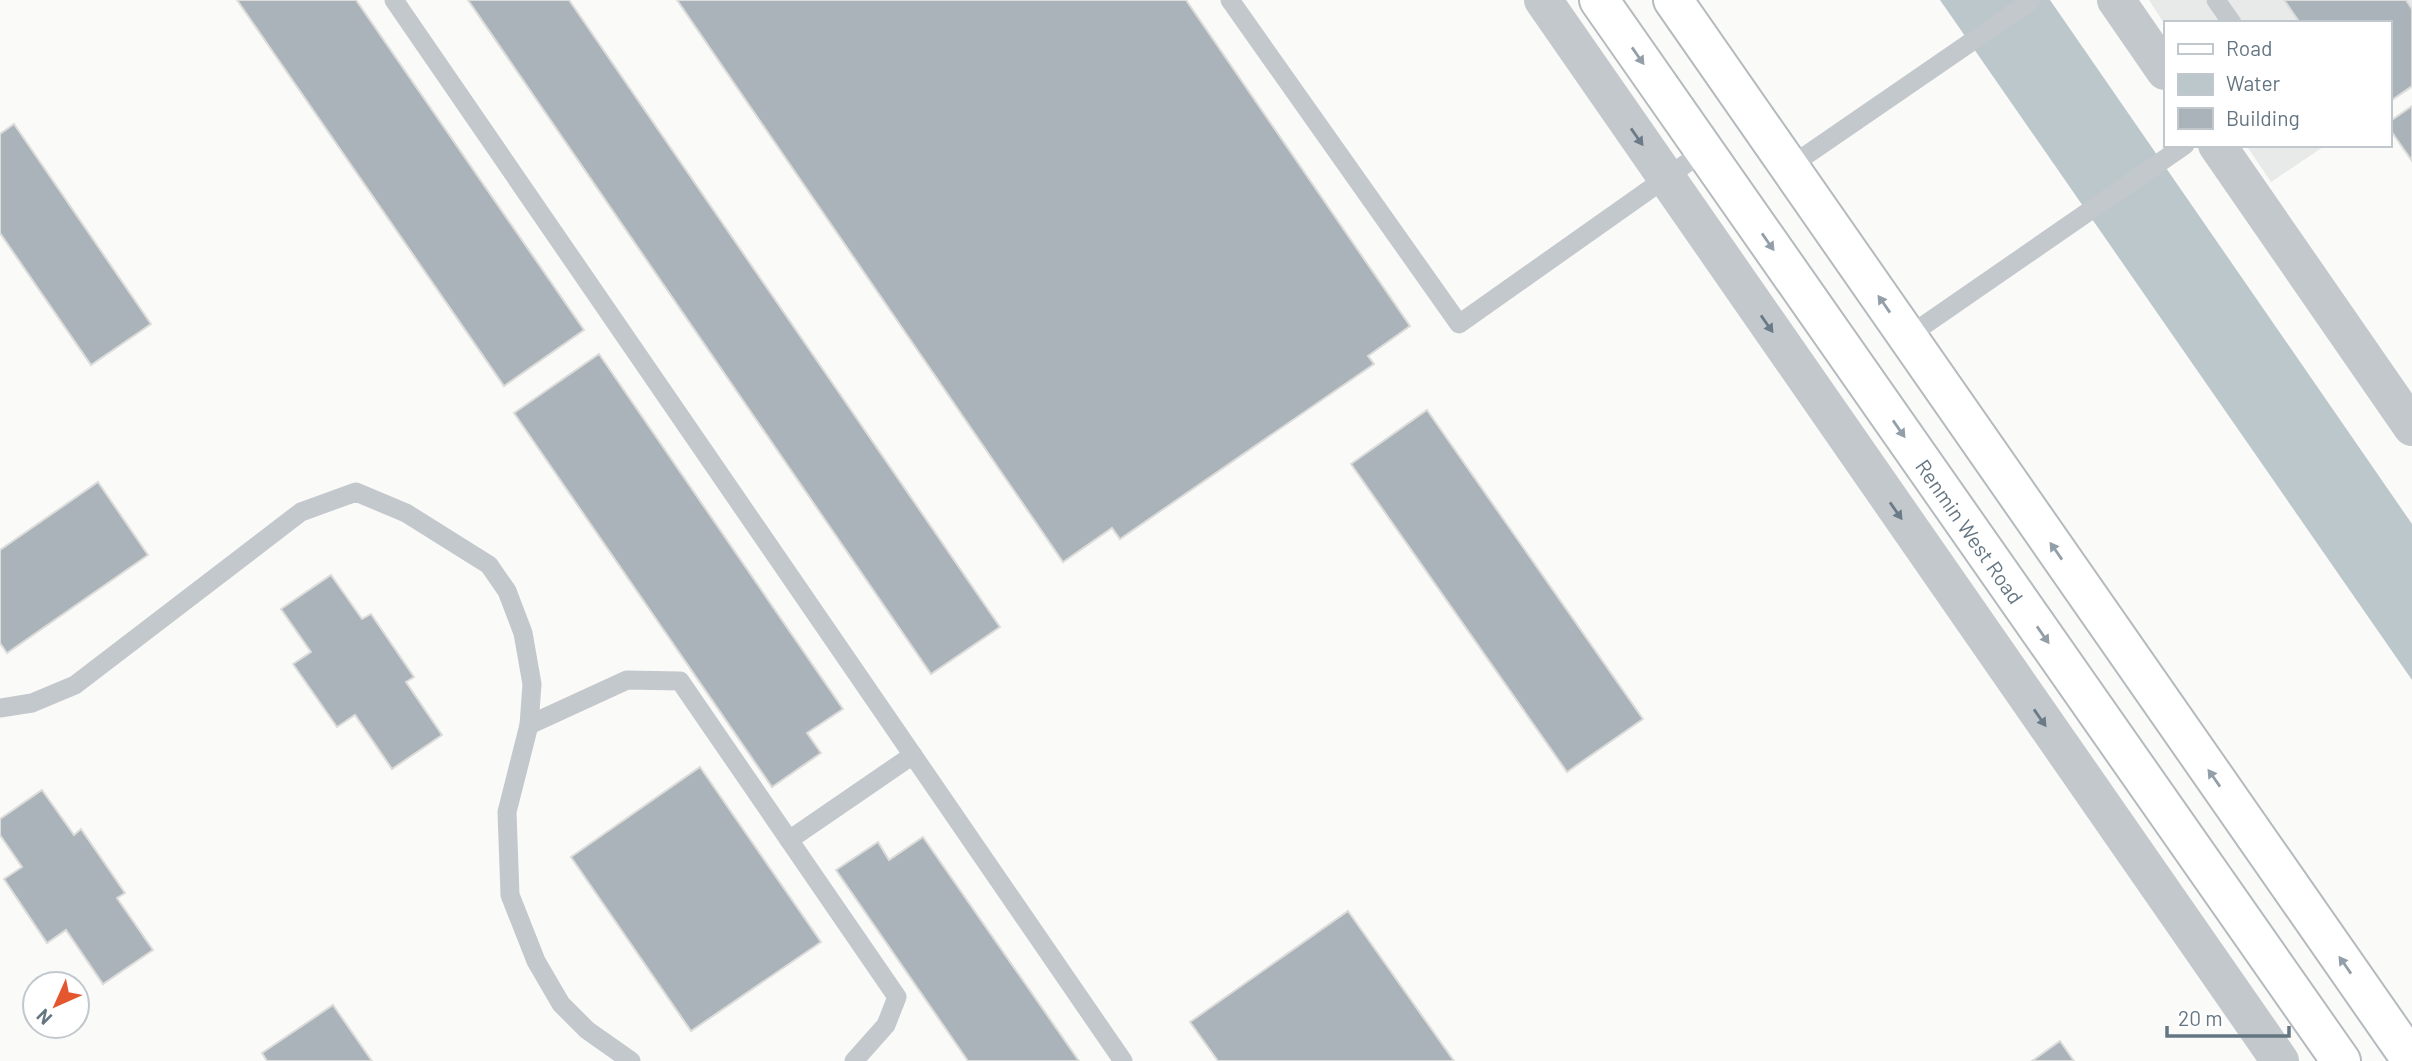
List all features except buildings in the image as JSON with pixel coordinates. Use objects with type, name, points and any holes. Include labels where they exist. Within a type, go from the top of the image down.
[{"type":"main road","name":"Renmin West Road","points":[[1599,0],[2341,1061]]},
{"type":"main road","points":[[1673,0],[2412,1061]]},
{"type":"street","points":[[1543,0],[2280,1061]]},
{"type":"street","points":[[2116,0],[2164,70]]},
{"type":"street","points":[[2218,147],[2412,427]]},
{"type":"lane","points":[[394,0],[1123,1061]]},
{"type":"lane","points":[[1230,0],[1459,324],[1704,151]]},
{"type":"lane","points":[[1790,167],[2032,0]]},
{"type":"lane","points":[[2216,0],[2231,21]]},
{"type":"lane","points":[[1907,337],[2183,147]]},
{"type":"lane","points":[[0,708],[32,703],[75,685],[301,512],[356,492],[407,513],[489,565],[507,591],[523,633],[532,684],[529,725],[507,812],[510,895],[536,961],[561,1004],[587,1030],[631,1061]]},
{"type":"lane","points":[[529,725],[627,680],[680,681],[897,997],[886,1026],[854,1061]]},
{"type":"lane","points":[[789,839],[913,755]]},
{"type":"shaded area","points":[[2149,0],[2412,0],[2412,88],[2391,102],[2391,21],[2164,21],[2164,23]]},
{"type":"shaded area","points":[[2247,147],[2323,147],[2271,182]]},
{"type":"water","points":[[1940,0],[2050,0],[2412,524],[2412,680]]}]
